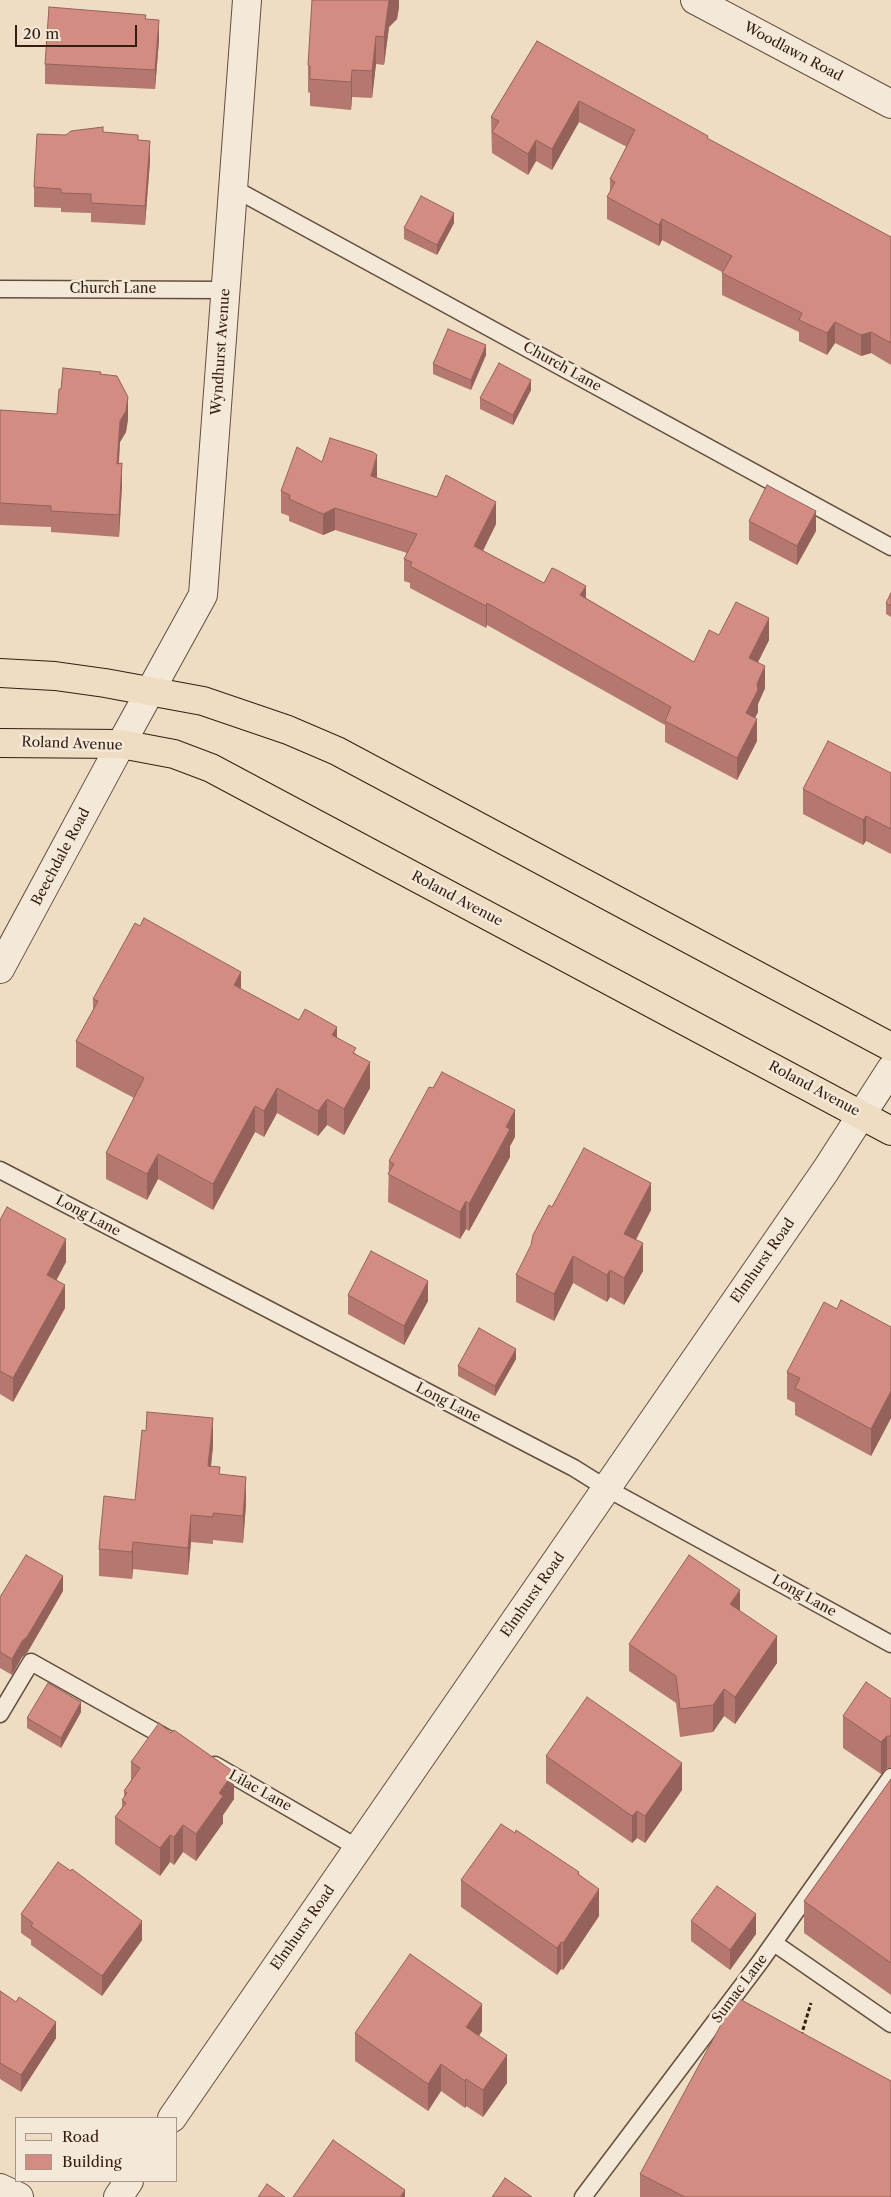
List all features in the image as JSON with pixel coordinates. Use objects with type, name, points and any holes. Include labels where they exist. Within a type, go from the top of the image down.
[{"type":"main road","points":[[0,673],[55,676],[203,701],[288,730],[336,751],[891,1047]]},
{"type":"main road","name":"Roland Avenue","points":[[0,743],[121,744],[174,754],[211,768],[891,1131]]},
{"type":"street","name":"Wyndhurst Avenue","points":[[121,744],[203,595],[247,0]]},
{"type":"street","name":"Woodlawn Road","points":[[695,0],[891,104]]},
{"type":"street","name":"Beechdale Road","points":[[0,969],[121,744]]},
{"type":"street","name":"Elmhurst Road","points":[[173,2117],[826,1170],[891,1069]]},
{"type":"street","points":[[118,2197],[128,2182]]},
{"type":"street","points":[[0,2188],[19,2197]]},
{"type":"lane","name":"Church Lane","points":[[233,188],[891,547]]},
{"type":"lane","name":"Church Lane","points":[[0,289],[225,290]]},
{"type":"lane","name":"Long Lane","points":[[0,1170],[574,1468],[606,1488],[891,1644]]},
{"type":"lane","points":[[0,1714],[31,1662],[184,1748]]},
{"type":"lane","name":"Lilac Lane","points":[[200,1757],[358,1848]]},
{"type":"lane","name":"Sumac Lane","points":[[583,2197],[774,1942],[891,1778]]},
{"type":"lane","points":[[774,1942],[891,2024]]},
{"type":"path","points":[[799,2043],[819,1974]]},
{"type":"building","points":[[312,0],[389,0],[384,37],[376,36],[372,71],[352,70],[351,82],[310,79],[310,66],[308,65]]},
{"type":"building","points":[[49,7],[146,15],[145,19],[159,20],[155,70],[45,64]]},
{"type":"building","points":[[537,41],[708,136],[707,138],[891,237],[891,343],[871,332],[861,335],[835,322],[827,333],[799,320],[802,313],[722,273],[732,256],[662,219],[659,225],[607,197],[615,182],[610,179],[635,130],[579,101],[552,149],[536,140],[528,154],[492,132],[499,121],[491,117]]},
{"type":"building","points":[[103,127],[103,132],[138,135],[138,140],[150,141],[145,206],[91,203],[91,194],[61,193],[61,189],[34,187],[37,134],[66,135],[71,131]]},
{"type":"building","points":[[421,196],[454,213],[437,245],[404,228]]},
{"type":"building","points":[[448,329],[486,345],[471,380],[433,364]]},
{"type":"building","points":[[499,363],[531,380],[513,415],[480,398]]},
{"type":"building","points":[[63,368],[101,372],[100,374],[117,376],[128,397],[126,411],[120,421],[117,464],[122,463],[119,515],[51,511],[51,506],[0,503],[0,410],[57,414]]},
{"type":"building","points":[[330,438],[377,455],[371,476],[437,497],[446,475],[496,502],[474,546],[544,583],[552,568],[557,570],[586,586],[580,595],[694,662],[709,630],[719,635],[736,602],[769,618],[749,658],[765,666],[757,684],[758,690],[746,713],[757,719],[737,758],[665,721],[671,707],[487,603],[486,606],[410,566],[412,562],[404,559],[417,534],[335,508],[323,514],[289,499],[290,495],[281,491],[297,447],[322,462]]},
{"type":"building","points":[[767,485],[816,511],[797,546],[749,521]]},
{"type":"building","points":[[891,593],[891,606],[886,603]]},
{"type":"building","points":[[828,741],[891,773],[891,829],[866,816],[863,820],[803,789]]},
{"type":"building","points":[[144,918],[241,972],[234,985],[299,1020],[305,1009],[337,1027],[332,1035],[356,1048],[353,1053],[370,1062],[344,1109],[327,1099],[318,1111],[277,1088],[264,1111],[255,1106],[213,1184],[158,1154],[147,1174],[106,1153],[144,1078],[76,1041],[98,1001],[93,999],[135,923],[140,926]]},
{"type":"building","points":[[442,1072],[515,1110],[506,1127],[510,1129],[469,1204],[466,1201],[460,1212],[388,1174],[394,1164],[389,1161],[429,1087],[433,1088]]},
{"type":"building","points":[[584,1148],[651,1183],[624,1234],[643,1243],[624,1278],[610,1270],[607,1275],[573,1256],[554,1294],[516,1275],[531,1245],[533,1235],[549,1205],[552,1207]]},
{"type":"building","points":[[7,1207],[66,1239],[47,1275],[65,1285],[13,1378],[0,1371],[0,1220]]},
{"type":"building","points":[[371,1251],[428,1281],[404,1326],[348,1295]]},
{"type":"building","points":[[841,1300],[891,1327],[891,1391],[871,1429],[795,1388],[800,1378],[787,1372],[824,1302],[837,1309]]},
{"type":"building","points":[[479,1328],[516,1349],[495,1386],[458,1366]]},
{"type":"building","points":[[147,1412],[213,1418],[208,1466],[220,1467],[219,1474],[246,1477],[243,1516],[213,1513],[213,1517],[191,1515],[188,1548],[133,1542],[132,1552],[99,1549],[104,1496],[135,1500],[142,1430],[146,1431]]},
{"type":"building","points":[[26,1555],[63,1576],[12,1659],[0,1652],[0,1597]]},
{"type":"building","points":[[689,1555],[740,1590],[730,1604],[777,1636],[735,1697],[724,1689],[713,1705],[680,1709],[676,1676],[629,1644]]},
{"type":"building","points":[[866,1682],[891,1699],[891,1736],[887,1736],[881,1742],[843,1716]]},
{"type":"building","points":[[48,1683],[81,1702],[61,1738],[27,1718]]},
{"type":"building","points":[[587,1697],[682,1763],[645,1816],[637,1811],[632,1816],[546,1756]]},
{"type":"building","points":[[159,1723],[171,1733],[174,1730],[234,1772],[219,1793],[223,1796],[196,1834],[183,1825],[174,1837],[170,1835],[160,1848],[115,1817],[126,1803],[122,1800],[127,1793],[124,1791],[140,1768],[131,1762]]},
{"type":"building","points":[[891,1779],[891,1963],[804,1901]]},
{"type":"building","points":[[501,1824],[515,1833],[516,1830],[579,1872],[578,1874],[599,1889],[563,1943],[561,1942],[557,1948],[461,1880]]},
{"type":"building","points":[[58,1862],[71,1871],[72,1869],[142,1921],[102,1976],[31,1926],[33,1923],[21,1914]]},
{"type":"building","points":[[717,1886],[756,1914],[730,1950],[691,1921]]},
{"type":"building","points":[[410,1954],[482,2004],[466,2027],[507,2055],[483,2090],[466,2079],[465,2081],[441,2064],[428,2084],[355,2033]]},
{"type":"building","points":[[0,1991],[16,2002],[19,1997],[56,2022],[21,2075],[0,2063]]},
{"type":"building","points":[[736,1997],[891,2081],[891,2197],[685,2197],[640,2174]]},
{"type":"building","points":[[333,2140],[405,2190],[400,2197],[293,2197]]},
{"type":"building","points":[[505,2178],[532,2197],[492,2197]]},
{"type":"building","points":[[267,2184],[285,2197],[258,2197]]}]
